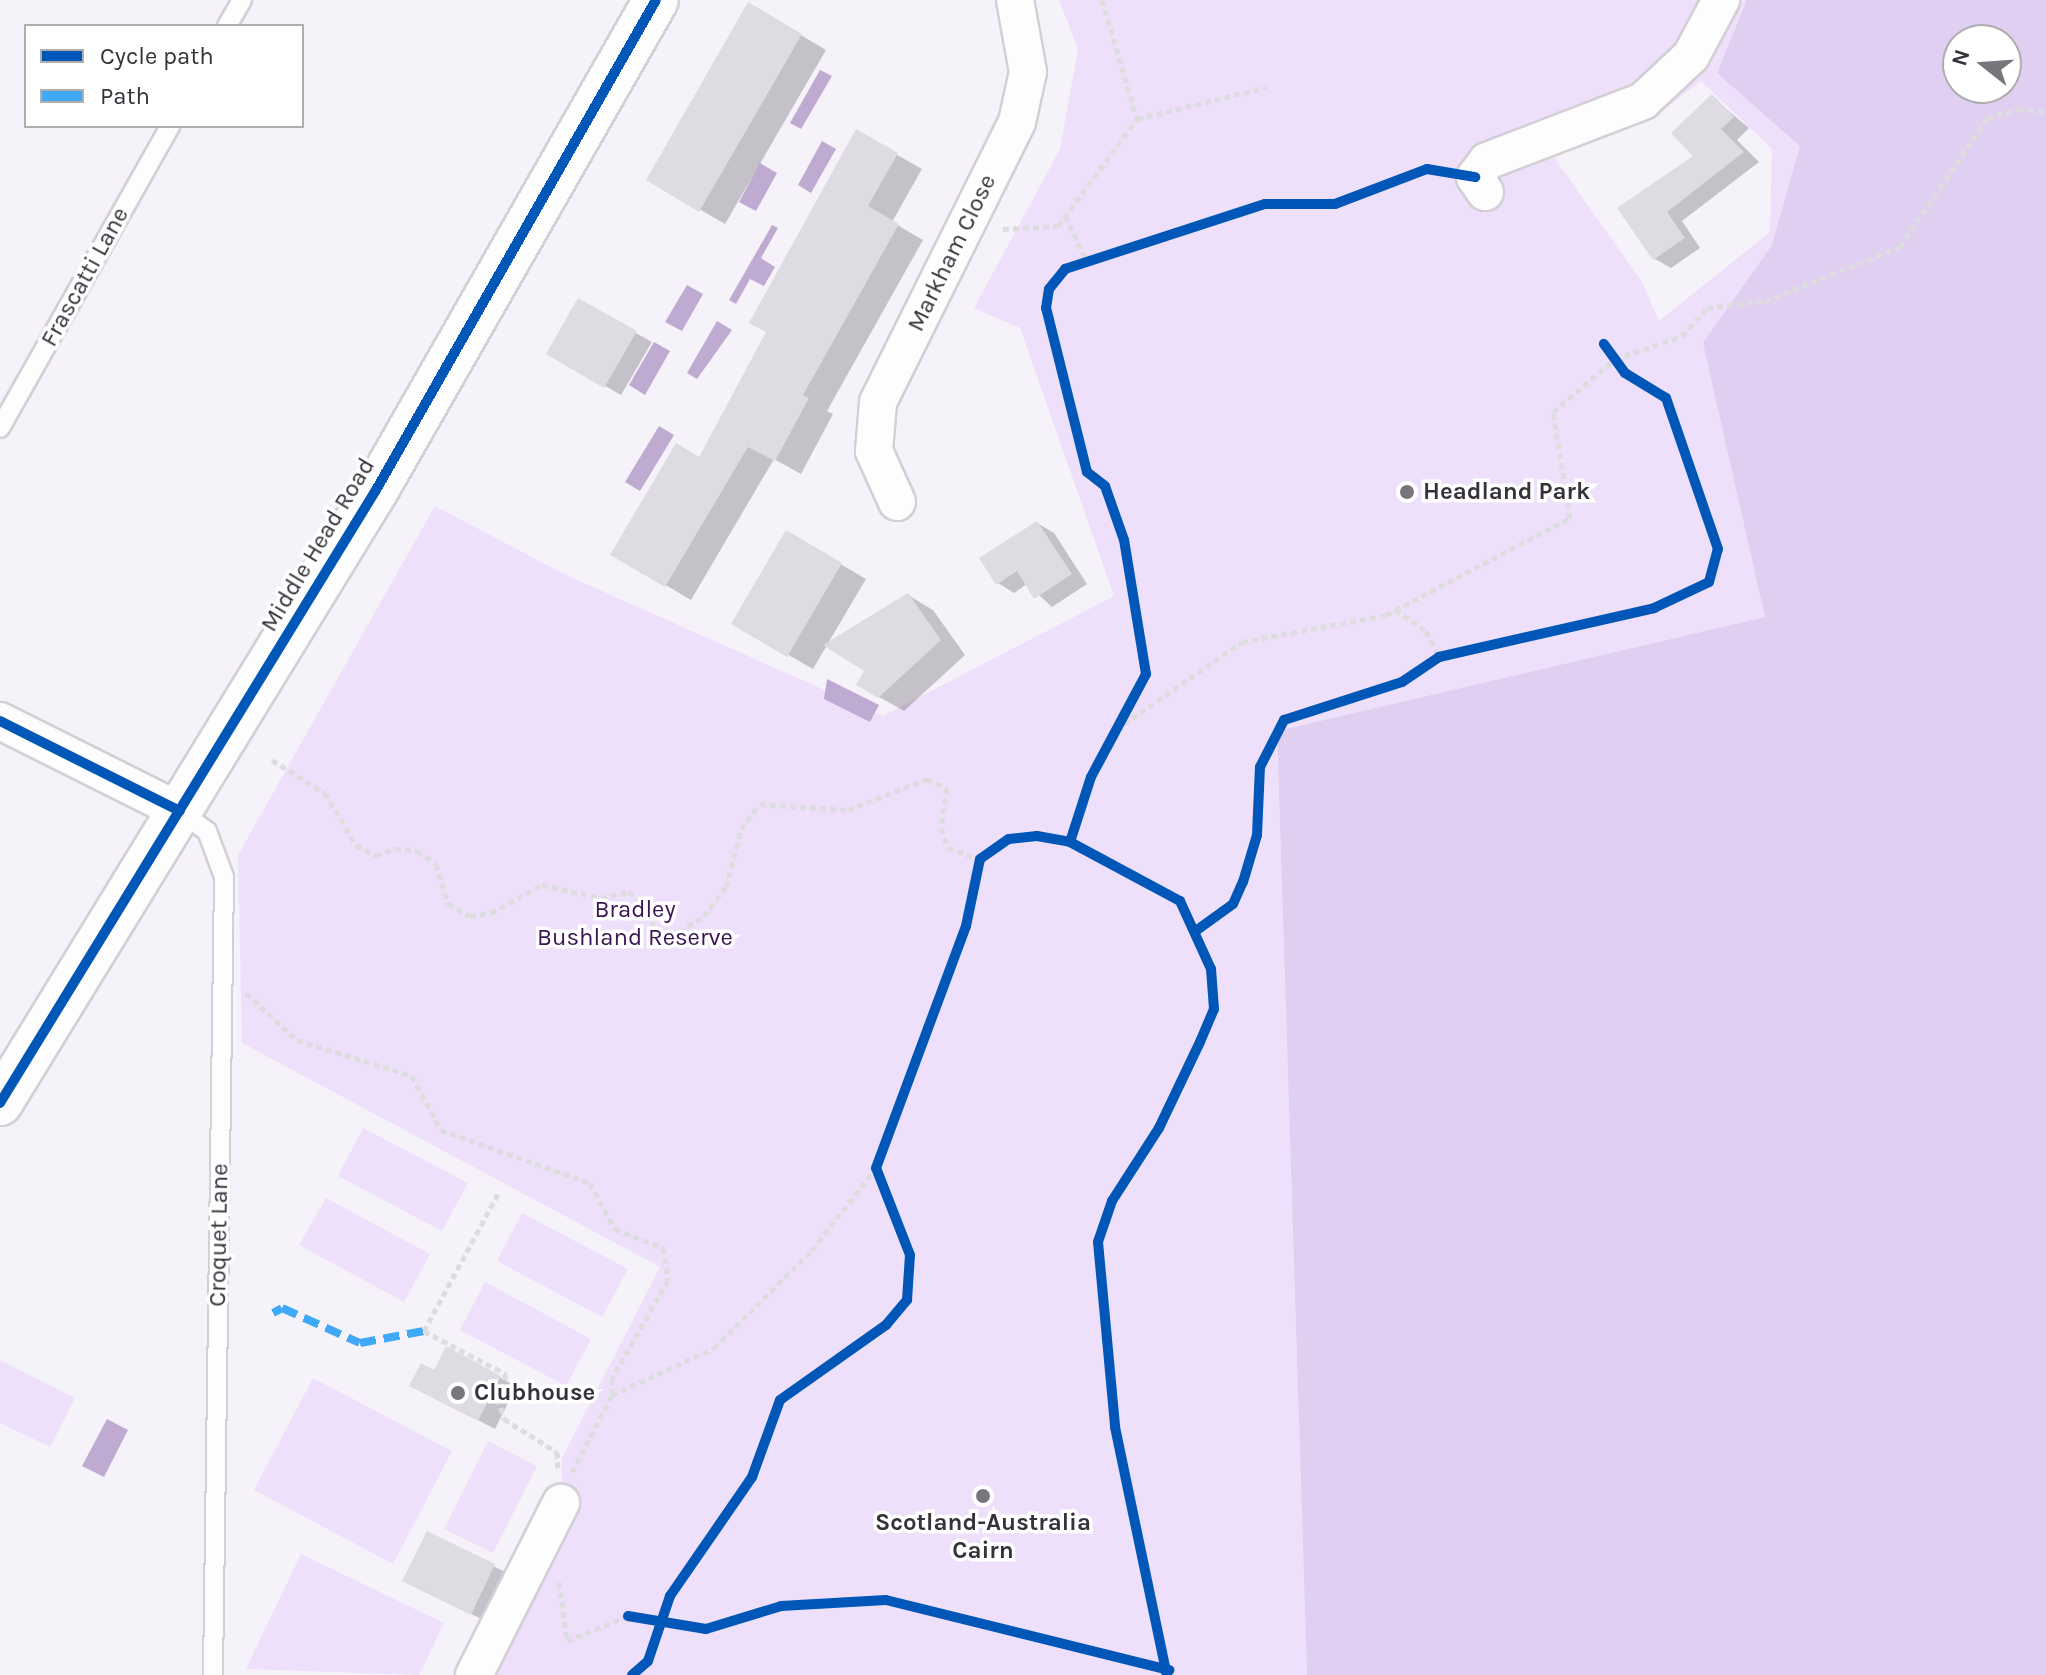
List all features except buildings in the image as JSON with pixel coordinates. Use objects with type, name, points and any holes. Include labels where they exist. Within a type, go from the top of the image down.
[{"type":"street","name":"Middle Head Road","points":[[0,1103],[376,490],[656,0]]},
{"type":"street","name":"Markham Close","points":[[897,502],[874,451],[878,402],[1017,122],[1028,72],[1015,0]]},
{"type":"street","points":[[1485,192],[1475,177],[1487,161],[1643,101],[1691,56],[1721,0]]},
{"type":"street","points":[[0,721],[180,811]]},
{"type":"street","points":[[474,1675],[561,1503]]},
{"type":"lane","points":[[228,24],[242,0]]},
{"type":"lane","name":"Frascatti Lane","points":[[0,428],[169,128]]},
{"type":"lane","name":"Croquet Lane","points":[[180,811],[207,831],[224,877],[213,1675]]},
{"type":"path","points":[[1102,0],[1137,119]]},
{"type":"path","points":[[963,231],[1058,226],[1137,119],[1267,87]]},
{"type":"path","points":[[1124,724],[1242,642],[1395,610],[1570,518],[1553,412],[1615,359],[1682,336],[1707,308],[1765,301],[1900,247],[1987,118],[2018,109],[2046,112]]},
{"type":"path","points":[[1065,216],[1087,262]]},
{"type":"path","points":[[1076,266],[1101,257]]},
{"type":"path","points":[[1604,344],[1625,373]]},
{"type":"path","points":[[1395,610],[1426,631],[1444,656],[1427,668]]},
{"type":"path","points":[[1116,737],[1135,699]]},
{"type":"path","points":[[272,760],[325,793],[356,845],[376,856],[395,848],[417,851],[436,864],[448,904],[470,916],[491,913],[542,885],[601,898],[628,892],[646,903],[655,930],[679,932],[704,916],[726,887],[741,829],[760,804],[848,810],[927,779],[947,788],[941,828],[948,848],[985,855],[977,872]]},
{"type":"path","points":[[223,985],[250,994],[297,1040],[412,1076],[441,1130],[590,1183],[615,1229],[663,1248],[668,1280],[612,1378],[612,1395]]},
{"type":"path","points":[[561,1503],[586,1435],[612,1395],[714,1348],[812,1250],[876,1168],[881,1154]]},
{"type":"path","points":[[876,1168],[881,1181]]},
{"type":"path","points":[[498,1194],[424,1331],[506,1374],[498,1398],[504,1419],[557,1452],[561,1503]]},
{"type":"path","points":[[562,1583],[567,1641],[628,1616],[643,1617]]},
{"type":"path","points":[[1166,1650],[1170,1673]]},
{"type":"path","points":[[1154,1666],[1170,1673]]},
{"type":"green space","name":"Bradley Bushland Reserve","points":[[1059,0],[2046,0],[2046,388],[1704,343],[1765,617],[1277,731],[1307,1675],[474,1675],[561,1503],[562,1458],[660,1267],[242,1043],[238,855],[435,506],[566,575],[883,716],[1114,596],[1020,328],[974,308],[1060,149],[1078,49]],"holes":[[[1701,81],[1772,149],[1770,232],[1659,321],[1642,282],[1551,153],[1653,118]]]},
{"type":"green space","points":[[363,1128],[468,1183],[442,1231],[338,1176]]},
{"type":"green space","points":[[326,1198],[430,1254],[404,1302],[299,1245]]},
{"type":"green space","points":[[522,1213],[628,1269],[602,1317],[497,1261]]},
{"type":"green space","points":[[485,1282],[591,1339],[566,1386],[460,1330]]},
{"type":"green space","points":[[0,1360],[75,1398],[50,1447],[0,1423]]},
{"type":"green space","points":[[313,1378],[452,1451],[393,1564],[254,1490]]},
{"type":"green space","points":[[488,1441],[537,1466],[493,1553],[444,1529]]},
{"type":"green space","points":[[301,1554],[444,1623],[419,1675],[246,1669]]},
{"type":"shaded area","points":[[1747,0],[2046,0],[2046,1675],[1307,1675],[1277,731],[1765,617],[1703,343],[1772,245],[1800,146],[1717,73]]},
{"type":"shaded area","points":[[820,70],[832,76],[801,129],[790,123]]},
{"type":"shaded area","points":[[822,141],[836,149],[811,193],[798,185]]},
{"type":"shaded area","points":[[760,163],[777,173],[756,211],[739,202]]},
{"type":"shaded area","points":[[772,225],[778,228],[761,258],[775,267],[764,286],[750,279],[736,304],[729,300]]},
{"type":"shaded area","points":[[687,285],[703,294],[682,331],[665,322]]},
{"type":"shaded area","points":[[717,321],[732,330],[697,379],[687,373]]},
{"type":"shaded area","points":[[654,342],[670,351],[645,395],[629,385]]},
{"type":"shaded area","points":[[659,426],[674,435],[640,491],[625,482]]},
{"type":"shaded area","points":[[827,679],[879,705],[870,722],[824,699]]},
{"type":"shaded area","points":[[107,1419],[128,1430],[104,1477],[82,1466]]},
{"type":"marked path","points":[[273,1313],[282,1308],[360,1343],[424,1331]]},
{"type":"cycle path","points":[[0,1103],[376,490],[656,0]]},
{"type":"cycle path","points":[[1070,842],[1091,777],[1146,674],[1124,540],[1105,486],[1087,472],[1046,308],[1049,289],[1065,269],[1265,204],[1335,204],[1427,169],[1475,177]]},
{"type":"cycle path","points":[[1197,930],[1233,904],[1243,882],[1257,835],[1260,767],[1284,720],[1402,682],[1439,657],[1654,608],[1709,582],[1718,549],[1666,398],[1625,373],[1604,344]]},
{"type":"cycle path","points":[[0,721],[180,811]]},
{"type":"cycle path","points":[[632,1675],[648,1661],[670,1596],[752,1477],[780,1400],[886,1325],[907,1300],[910,1255],[876,1168],[966,926],[980,859],[1009,839],[1037,836],[1070,842],[1180,901],[1211,969],[1214,1009],[1159,1128],[1112,1201],[1098,1242],[1115,1427],[1167,1675]]},
{"type":"cycle path","points":[[628,1616],[706,1629],[781,1606],[886,1600],[1169,1670]]},
{"type":"place","name":"Headland Park","points":[[1407,492]]},
{"type":"place","name":"Clubhouse","points":[[458,1393]]},
{"type":"place","name":"Scotland-Australia Cairn","points":[[983,1496]]}]
